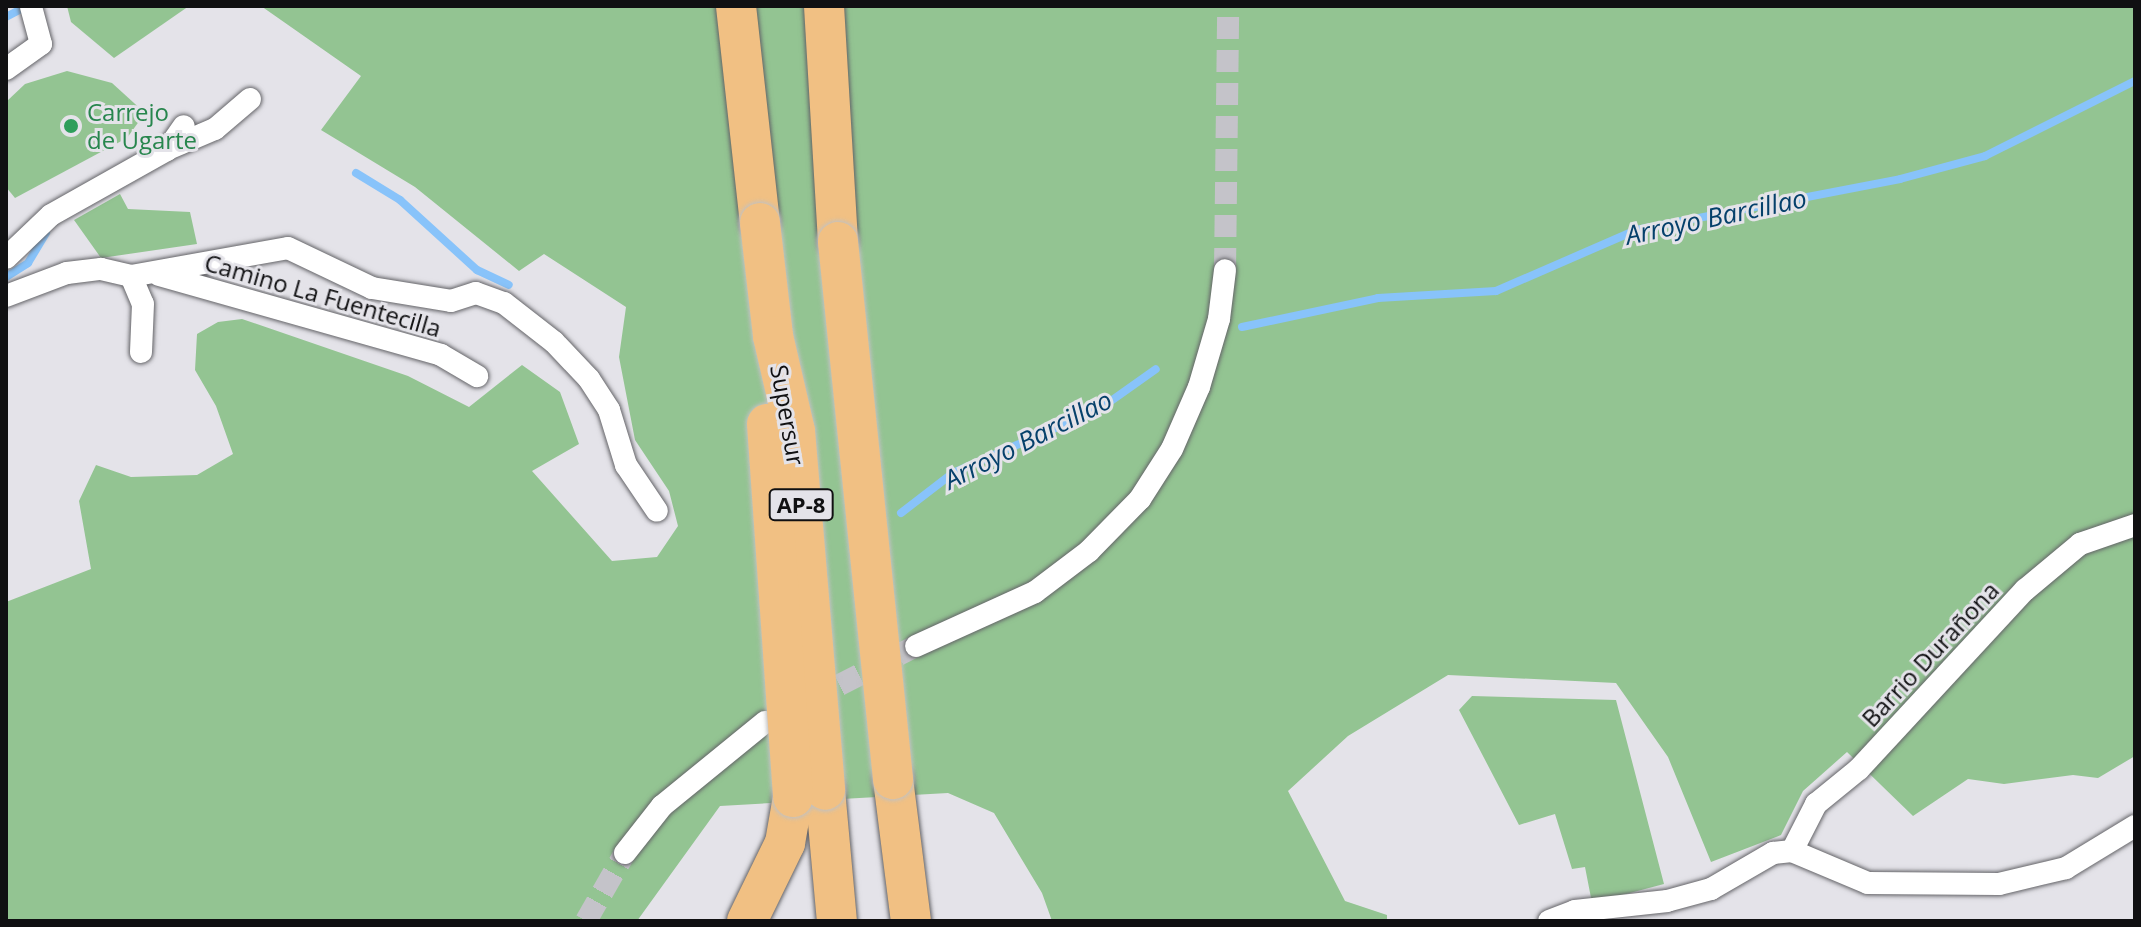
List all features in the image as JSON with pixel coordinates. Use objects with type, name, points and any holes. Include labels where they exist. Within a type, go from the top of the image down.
[{"type":"highway","name":"Supersur","points":[[736,6],[773,336],[767,428],[809,794]]},
{"type":"highway","name":"AP-8","points":[[824,6],[838,242],[893,779],[911,921]]},
{"type":"highway","name":"AP-8","points":[[747,921],[809,794]]},
{"type":"highway","name":"AP-8","points":[[809,794],[837,921]]},
{"type":"street","points":[[6,69],[41,44],[31,11]]},
{"type":"street","points":[[6,258],[51,215],[167,150],[215,129],[250,99]]},
{"type":"street","points":[[167,150],[184,126]]},
{"type":"street","points":[[6,296],[67,273],[101,269],[141,274],[288,248],[372,288],[451,301],[476,293],[504,303],[554,342],[589,379],[609,410],[626,465],[657,511]]},
{"type":"street","points":[[916,646],[1035,592],[1089,551],[1140,499],[1172,449],[1199,387],[1219,319],[1225,270]]},
{"type":"street","points":[[141,274],[141,352]]},
{"type":"street","name":"Camino La Fuentecilla","points":[[141,274],[441,355],[477,376]]},
{"type":"street","name":"Barrio Durañona","points":[[1792,851],[1816,804],[1859,769],[2025,590],[2080,544],[2135,525]]},
{"type":"street","points":[[625,853],[662,806],[765,722]]},
{"type":"street","points":[[1549,921],[1575,911],[1667,901],[1711,889],[1773,853],[1792,851],[1868,883],[1999,884],[2066,868],[2135,826]]},
{"type":"green space","points":[[67,6],[189,6],[114,58],[71,22]]},
{"type":"green space","points":[[261,6],[2135,6],[2135,756],[2098,778],[2073,775],[2004,784],[1968,779],[1913,816],[1847,752],[1803,791],[1781,835],[1711,862],[1668,757],[1616,683],[1448,675],[1348,736],[1288,791],[1345,901],[1387,915],[1387,921],[1052,921],[1042,893],[994,813],[948,793],[720,806],[637,921],[6,921],[6,602],[91,569],[79,501],[96,465],[131,477],[197,475],[233,454],[216,406],[195,370],[197,334],[218,322],[242,319],[408,376],[469,407],[522,365],[560,392],[579,444],[532,471],[612,561],[657,557],[678,526],[669,491],[635,440],[619,357],[626,307],[544,254],[519,271],[415,187],[321,130],[361,76]]},
{"type":"green space","name":"Carrejo de Ugarte","points":[[67,71],[112,83],[145,113],[127,138],[15,198],[6,187],[6,102],[25,84]]},
{"type":"green space","points":[[120,194],[128,209],[190,212],[197,244],[101,258],[74,220]]},
{"type":"green space","points":[[1472,696],[1616,700],[1664,884],[1592,903],[1585,867],[1572,869],[1555,814],[1519,825],[1459,710]]},
{"type":"waterway","points":[[6,17],[27,6]]},
{"type":"waterway","name":"Arroyo Barcillao","points":[[1242,327],[1378,298],[1496,291],[1636,230],[1900,179],[1985,156],[2135,81]]},
{"type":"waterway","name":"Arroyo Barcillao","points":[[356,173],[400,200],[477,270],[509,285]]},
{"type":"waterway","name":"Arroyo Barcillao","points":[[6,277],[28,263],[46,233]]},
{"type":"waterway","name":"Arroyo Barcillao","points":[[901,513],[953,473],[1101,408],[1156,369]]},
{"type":"tunnel","points":[[1225,270],[1228,6]]},
{"type":"tunnel","points":[[810,700],[916,646]]},
{"type":"tunnel","points":[[586,921],[625,853]]},
{"type":"place","name":"Carrejo de Ugarte","points":[[71,126]]}]
